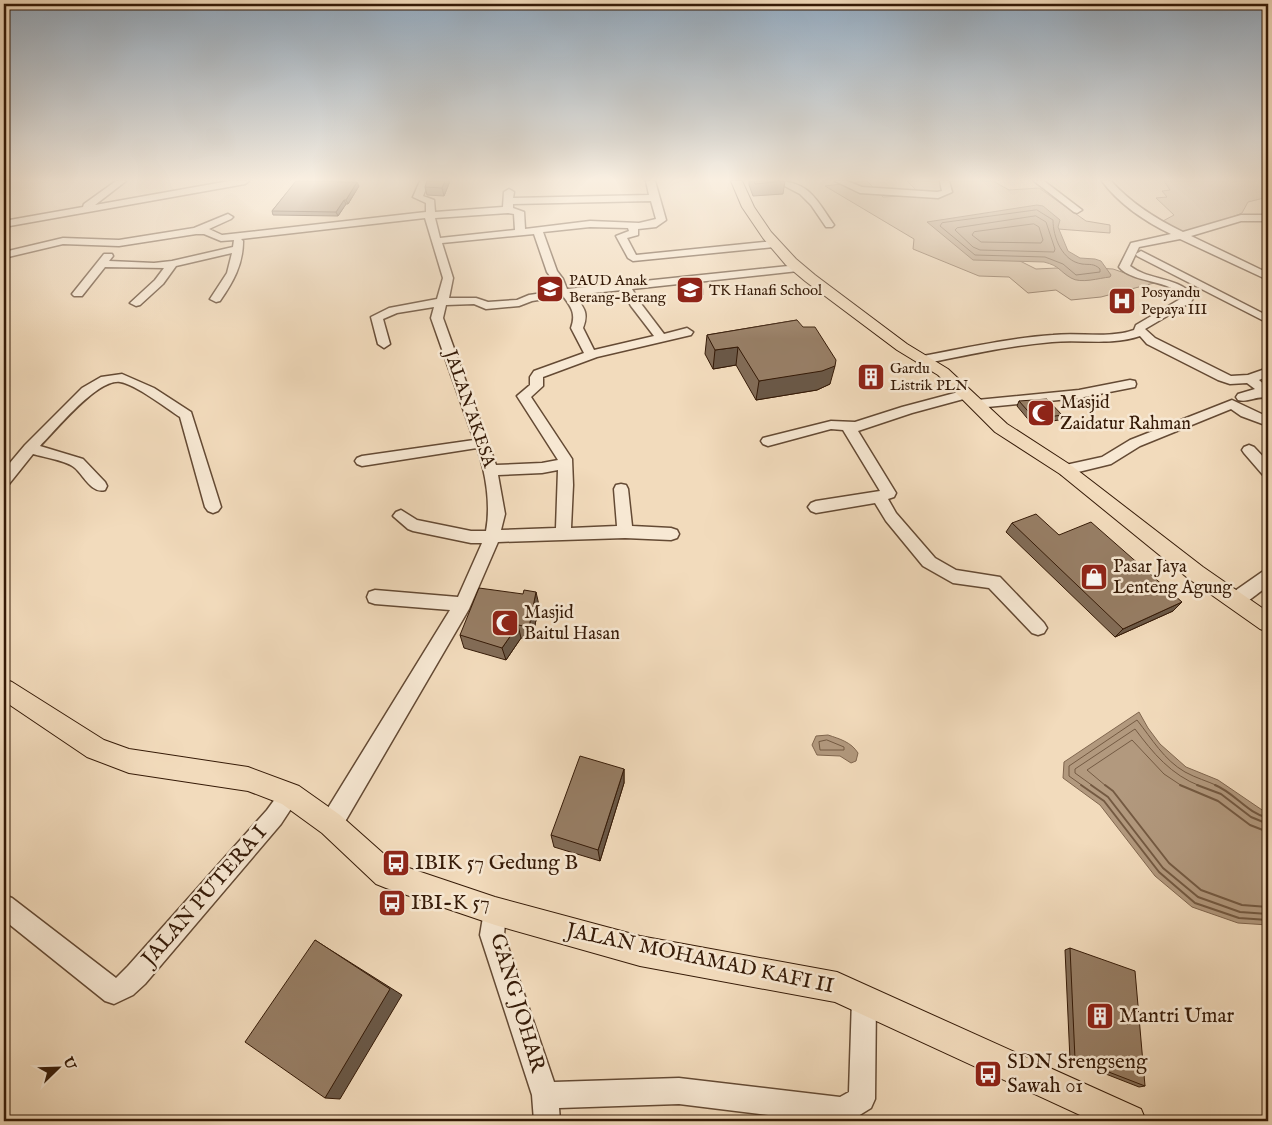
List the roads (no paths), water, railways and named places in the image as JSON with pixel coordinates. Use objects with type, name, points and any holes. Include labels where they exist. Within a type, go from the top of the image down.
[{"type":"main road","points":[[766,234],[798,268],[855,313],[943,372],[1001,428],[1066,470],[1196,573],[1268,623]]},
{"type":"main road","name":"JALAN MOHAMAD KAFI II","points":[[4,688],[96,749],[129,761],[248,778],[290,796],[331,824],[386,874],[495,911],[640,950],[837,987],[1129,1121]]},
{"type":"street","points":[[4,254],[64,241],[119,243],[184,234]]},
{"type":"street","points":[[208,234],[221,238],[261,234]]},
{"type":"street","name":"JALAN AKESA","points":[[331,824],[462,604],[492,537],[498,514],[491,470],[437,318],[439,304],[442,302],[447,288],[448,278],[434,234]]},
{"type":"street","points":[[436,241],[511,234]]},
{"type":"street","points":[[539,234],[552,272],[578,308],[581,318],[577,328],[589,352],[593,354]]},
{"type":"street","points":[[632,234],[621,236],[631,257],[673,255],[774,244]]},
{"type":"street","points":[[1177,234],[1268,278]]},
{"type":"street","points":[[1189,234],[1135,245],[1124,267],[1133,273],[1165,282],[1188,296],[1214,293]]},
{"type":"street","points":[[216,300],[231,278],[238,250],[238,236]]},
{"type":"street","points":[[78,294],[119,243]]},
{"type":"street","points":[[102,264],[147,266],[172,264],[194,257],[238,250]]},
{"type":"street","points":[[1141,254],[1268,320]]},
{"type":"street","points":[[136,303],[159,282],[172,264]]},
{"type":"street","points":[[384,344],[377,317],[388,314],[393,310],[442,302],[476,301],[486,306],[519,303],[529,298],[565,292],[798,268]]},
{"type":"street","points":[[626,287],[637,306],[662,339]]},
{"type":"street","points":[[1188,296],[1187,300],[1142,324],[1139,329],[1141,332],[1159,345],[1230,380],[1250,379],[1255,375],[1268,372]]},
{"type":"street","points":[[563,535],[566,485],[565,459],[524,396],[537,386],[536,375],[593,354],[688,332]]},
{"type":"street","points":[[923,360],[1056,337],[1112,339],[1132,336],[1141,332]]},
{"type":"street","points":[[4,480],[30,448],[87,391],[106,380],[122,378],[149,391],[186,415],[214,507]]},
{"type":"street","points":[[1250,379],[1266,392]]},
{"type":"street","points":[[768,441],[831,425],[856,427],[907,410],[971,399],[1080,394],[1130,384]]},
{"type":"street","points":[[1066,470],[1106,461],[1135,443],[1238,401],[1266,392]]},
{"type":"street","points":[[1238,401],[1246,413],[1268,422]]},
{"type":"street","points":[[816,507],[879,497],[889,493],[848,427]]},
{"type":"street","points":[[362,461],[482,443]]},
{"type":"street","points":[[30,448],[78,462],[100,486]]},
{"type":"street","points":[[1249,450],[1268,471]]},
{"type":"street","points":[[491,470],[546,467],[563,465],[565,462]]},
{"type":"street","points":[[621,489],[625,532]]},
{"type":"street","points":[[879,497],[891,517],[929,562],[953,576],[994,582],[1038,628]]},
{"type":"street","points":[[401,516],[413,525],[471,537],[625,532],[670,534]]},
{"type":"street","points":[[1235,600],[1268,577]]},
{"type":"street","points":[[375,596],[462,604]]},
{"type":"street","name":"JALAN PUTERA I","points":[[4,906],[114,992],[120,990],[132,980],[274,817],[290,796]]},
{"type":"street","name":"GANG JOHAR","points":[[495,911],[492,935],[544,1095],[547,1121]]},
{"type":"street","name":"GANG JOHAR","points":[[544,1095],[679,1091],[824,1116],[843,1112],[862,1099],[864,999]]},
{"type":"water","points":[[941,234],[1061,234],[1068,251],[1080,258],[1101,261],[1111,275],[1110,277],[1080,281],[1071,278],[1056,267],[1044,262],[973,260]]},
{"type":"water","points":[[1139,712],[1160,744],[1186,767],[1218,780],[1268,814],[1268,925],[1238,923],[1192,907],[1155,876],[1100,805],[1063,778],[1064,762]]},
{"type":"water","points":[[828,735],[845,741],[852,746],[858,753],[856,761],[851,763],[840,756],[817,755],[812,745],[816,736]]},
{"type":"place","name":"PAUD Anak Berang-Berang","points":[[550,289]]},
{"type":"place","name":"TK Hanafi School","points":[[690,290]]},
{"type":"place","name":"Posyandu Pepaya III","points":[[1122,301]]},
{"type":"place","name":"Gardu Listrik PLN","points":[[871,377]]},
{"type":"place","name":"Masjid Zaidatur Rahman","points":[[1041,413]]},
{"type":"place","name":"Pasar Jaya Lenteng Agung","points":[[1094,577]]},
{"type":"place","name":"Masjid Baitul Hasan","points":[[505,623]]},
{"type":"place","name":"IBIK 57 Gedung B","points":[[396,863]]},
{"type":"place","name":"IBI-K 57","points":[[392,903]]},
{"type":"place","name":"Mantri Umar","points":[[1100,1016]]},
{"type":"place","name":"SDN Srengseng Sawah 01","points":[[988,1074]]}]
